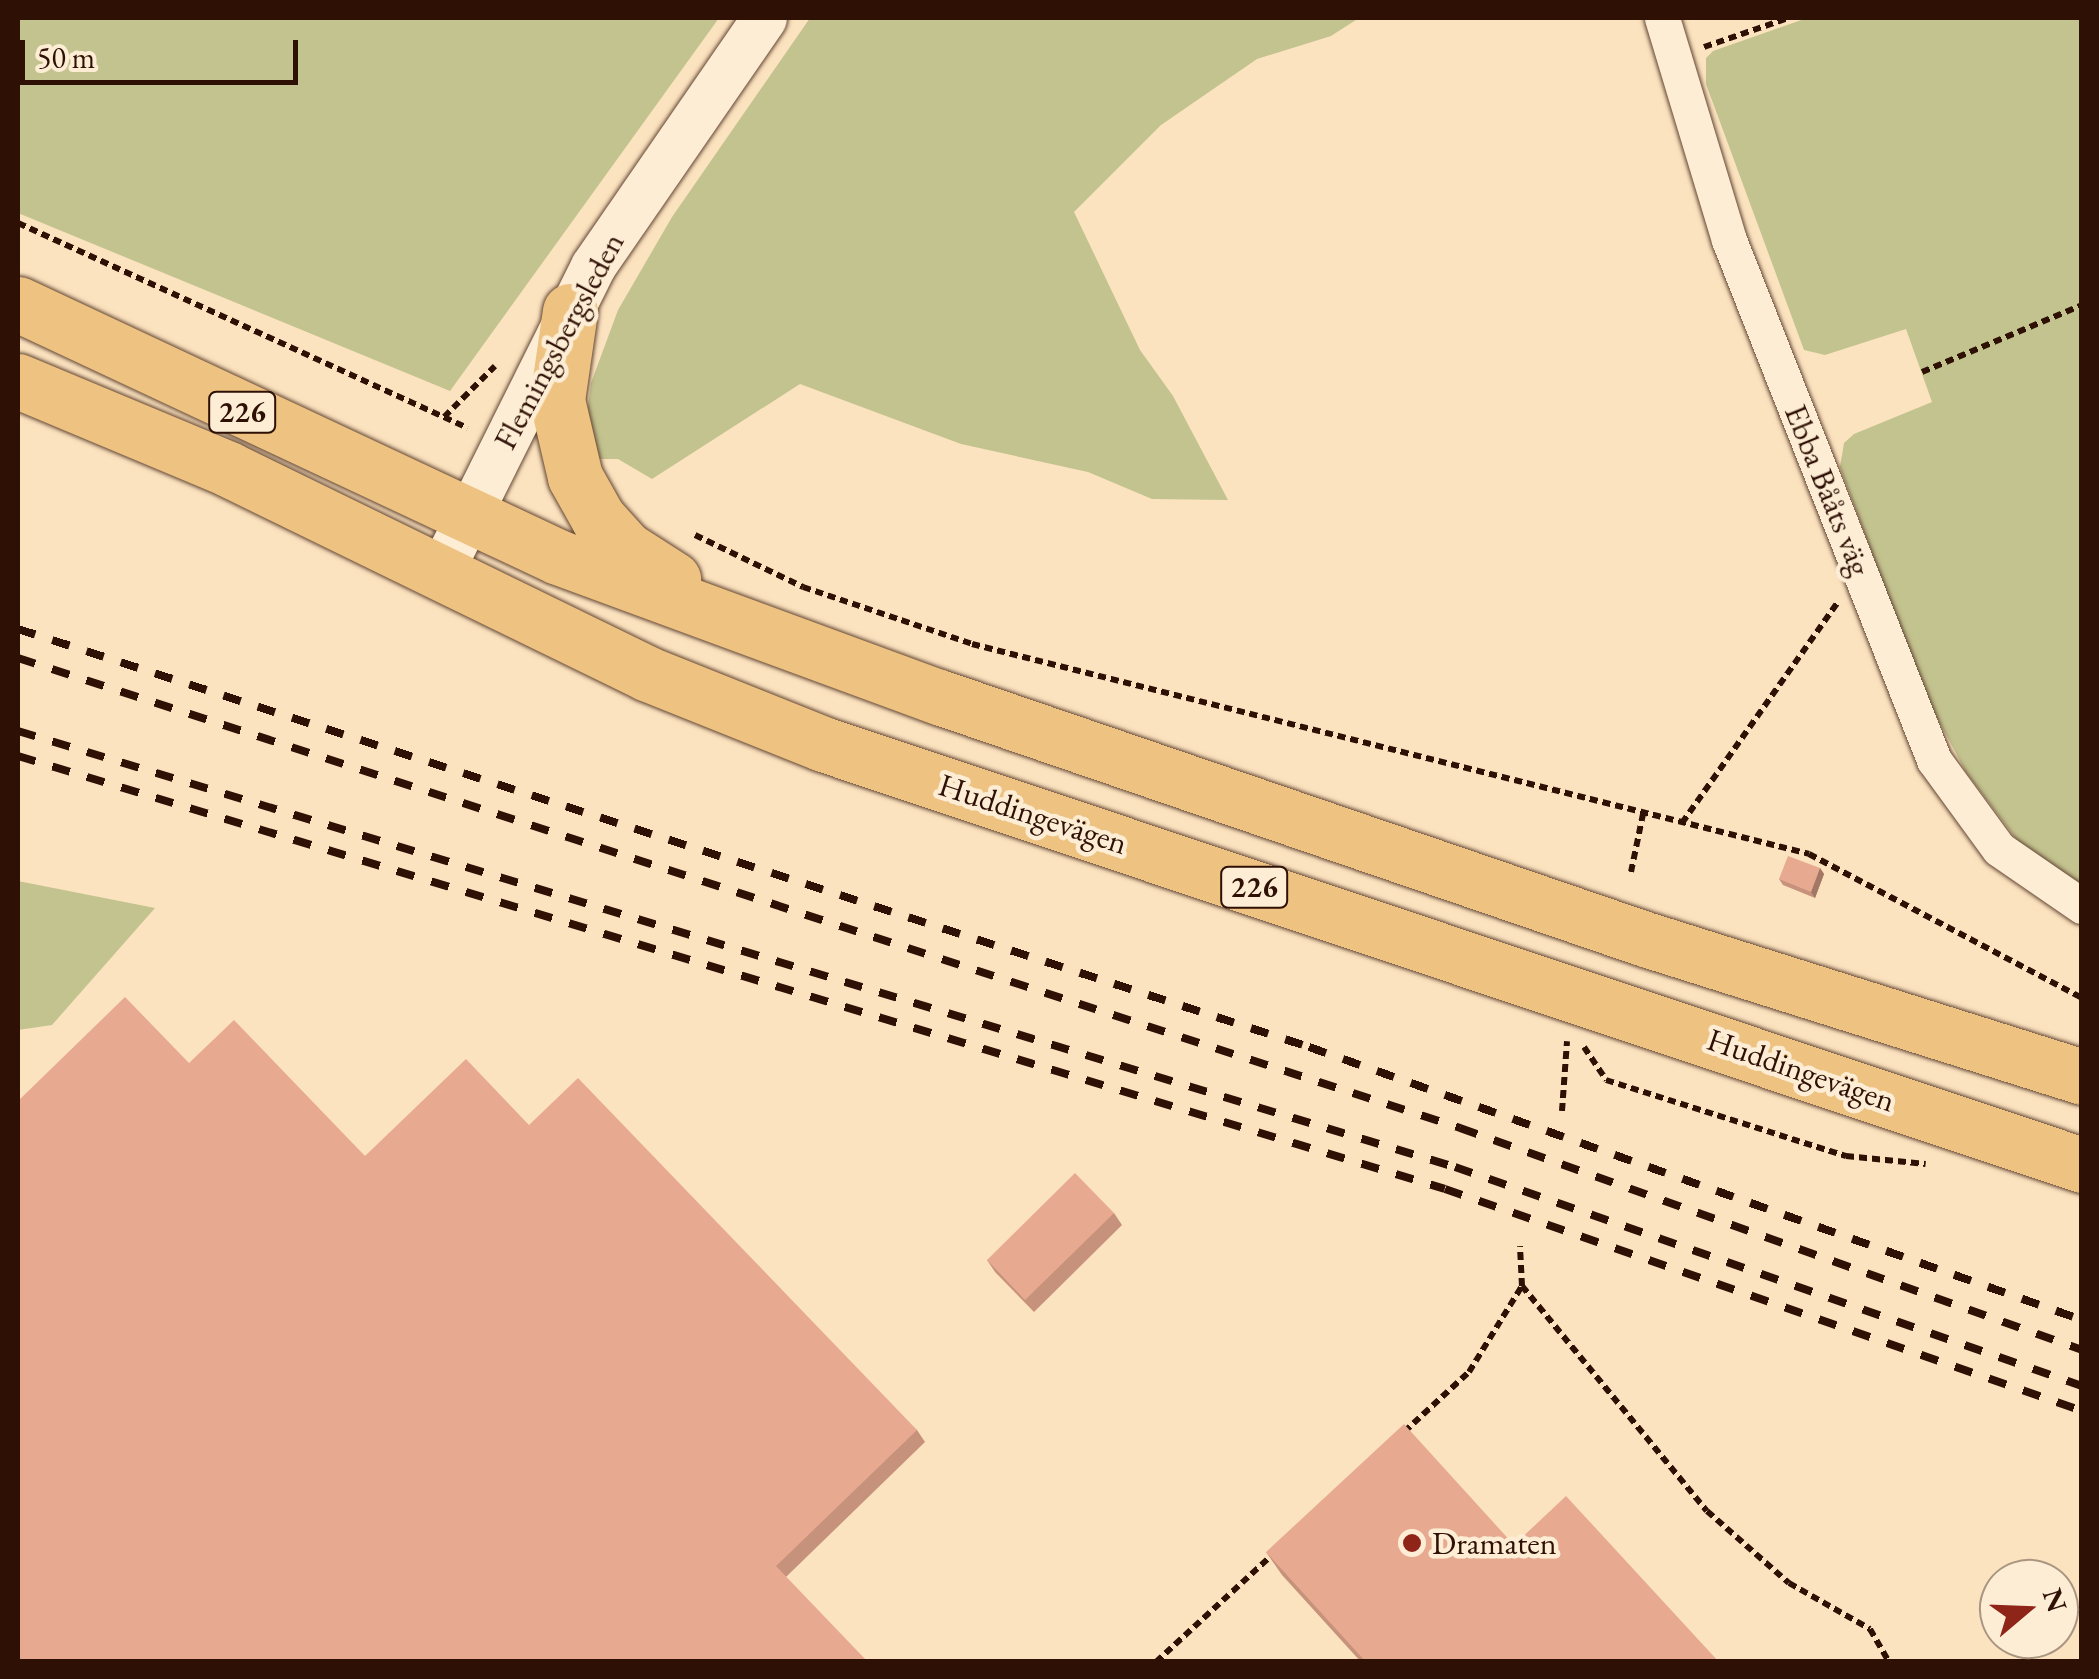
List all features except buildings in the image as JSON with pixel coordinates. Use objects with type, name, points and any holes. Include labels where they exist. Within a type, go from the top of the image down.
[{"type":"main road","name":"226","points":[[18,304],[558,557],[1626,932],[2082,1077]]},
{"type":"main road","points":[[570,311],[557,400],[582,494],[626,549],[748,625]]},
{"type":"main road","name":"Huddingevägen","points":[[18,381],[228,469],[648,674],[824,744],[2082,1165]]},
{"type":"street","name":"Flemingsbergsleden","points":[[439,575],[592,266],[764,18]]},
{"type":"street","name":"Ebba Bååts väg","points":[[1662,18],[1730,240],[1934,760],[1999,848],[2082,906]]},
{"type":"path","points":[[1674,58],[1788,18]]},
{"type":"path","points":[[18,222],[459,424]]},
{"type":"path","points":[[1922,372],[2082,306]]},
{"type":"path","points":[[680,528],[803,588],[972,644],[1809,854],[2082,998]]},
{"type":"path","points":[[1682,824],[1861,570]]},
{"type":"path","points":[[1631,872],[1643,814]]},
{"type":"path","points":[[1562,1111],[1568,1025],[1606,1080],[1846,1156],[1935,1165]]},
{"type":"path","points":[[1398,1438],[1468,1372],[1522,1286],[1520,1246]]},
{"type":"path","points":[[1522,1286],[1707,1512],[1790,1583],[1870,1628],[1889,1662]]},
{"type":"path","points":[[1156,1662],[1285,1543]]},
{"type":"green space","points":[[18,18],[719,18],[450,391],[18,213]]},
{"type":"green space","points":[[810,18],[1359,18],[1331,36],[1257,59],[1161,125],[1074,212],[1140,350],[1173,396],[1228,500],[1152,499],[1088,472],[961,444],[800,384],[652,479],[618,459],[593,459],[585,429],[591,383],[618,310],[672,217]]},
{"type":"green space","points":[[1807,18],[2081,18],[2081,892],[2023,848],[1966,772],[1925,695],[1840,467],[1844,443],[1854,434],[1932,402],[1906,329],[1825,355],[1804,350],[1706,84],[1706,58],[1713,51]]},
{"type":"green space","points":[[18,881],[155,908],[52,1025],[18,1030]]},
{"type":"railway","points":[[18,629],[1309,1047],[2082,1320]]},
{"type":"railway","points":[[18,658],[1460,1128],[2082,1350]]},
{"type":"railway","points":[[18,731],[1455,1167],[2082,1386]]},
{"type":"railway","points":[[18,756],[1445,1189],[2082,1411]]},
{"type":"place","name":"Dramaten","points":[[1412,1543]]}]
